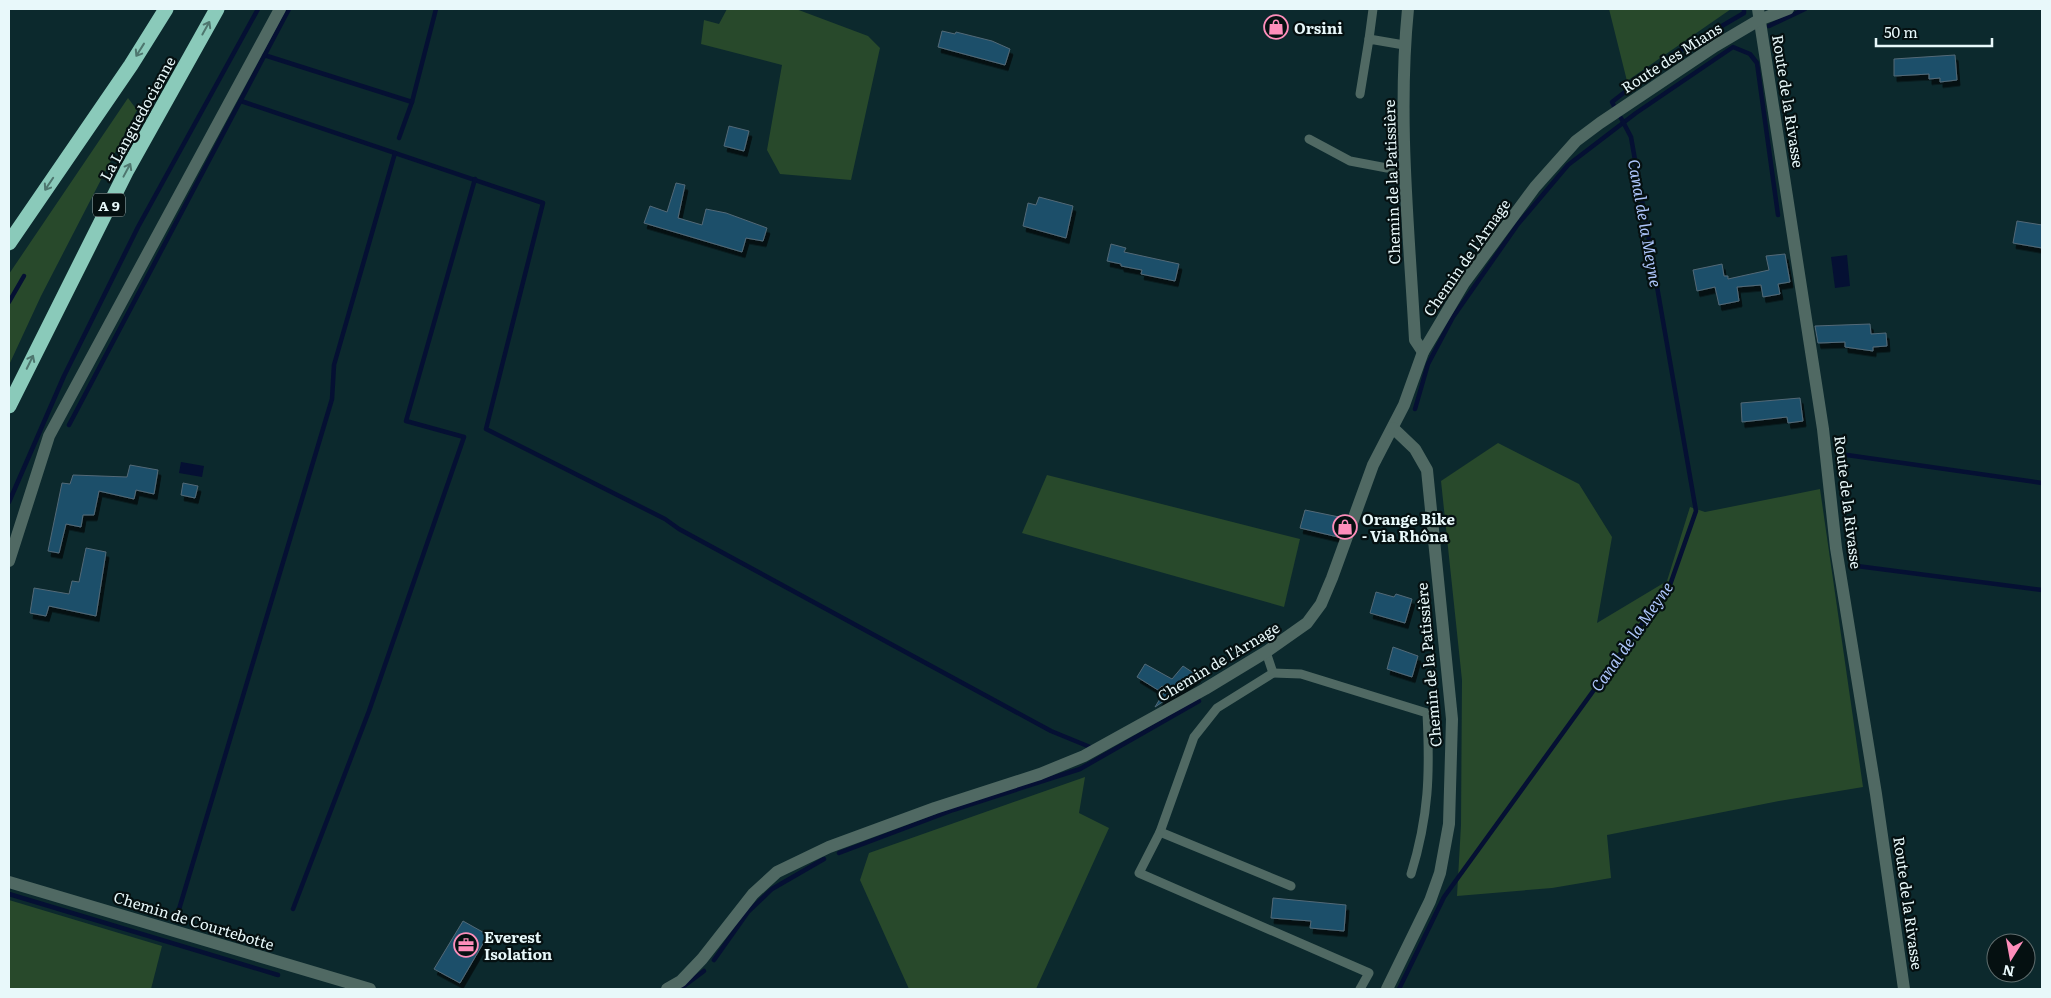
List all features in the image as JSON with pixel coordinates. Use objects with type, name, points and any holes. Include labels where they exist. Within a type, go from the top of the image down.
[{"type":"highway","name":"La Languedocienne","points":[[9,243],[131,65],[166,9]]},
{"type":"highway","name":"La Languedocienne","points":[[9,406],[122,179],[217,9]]},
{"type":"street","points":[[9,561],[49,436],[280,9]]},
{"type":"street","name":"Chemin de la Patissière","points":[[1408,9],[1404,45],[1406,168],[1415,340],[1423,352]]},
{"type":"street","name":"Route des Mians","points":[[1576,141],[1759,14],[1788,9]]},
{"type":"street","name":"Route de la Rivasse","points":[[1759,14],[1823,430],[1836,548],[1878,804],[1904,989]]},
{"type":"street","name":"Chemin de l'Arnage","points":[[667,989],[681,981],[702,959],[753,894],[777,872],[829,847],[935,808],[1040,774],[1084,756],[1113,742],[1266,652],[1308,623],[1321,604],[1373,465],[1393,428],[1423,352],[1464,283],[1535,187],[1576,141]]},
{"type":"street","name":"Chemin de la Patissière","points":[[1387,989],[1430,901],[1440,873],[1449,824],[1452,738],[1448,672],[1441,621],[1427,470],[1415,449],[1393,428]]},
{"type":"street","name":"Chemin de Courtebotte","points":[[9,882],[370,989]]},
{"type":"lane","points":[[1360,94],[1373,9]]},
{"type":"lane","points":[[1369,39],[1404,45]]},
{"type":"lane","points":[[1309,138],[1350,161],[1387,168],[1406,168]]},
{"type":"lane","points":[[1266,652],[1273,673]]},
{"type":"lane","points":[[1360,989],[1369,973],[1139,873],[1160,832],[1194,737],[1217,708],[1273,673],[1301,674],[1427,713],[1430,773],[1422,838],[1411,874]]},
{"type":"lane","points":[[1160,832],[1291,886]]},
{"type":"green space","points":[[727,9],[796,9],[868,36],[880,48],[851,180],[780,174],[767,150],[782,65],[701,44],[704,20],[719,24]]},
{"type":"green space","points":[[1609,9],[1731,9],[1627,81]]},
{"type":"green space","points":[[128,98],[137,110],[41,296],[9,365],[9,274]]},
{"type":"green space","points":[[1498,443],[1579,484],[1612,537],[1597,623],[1667,581],[1690,507],[1705,512],[1820,489],[1863,787],[1779,801],[1607,835],[1611,878],[1552,888],[1457,896],[1461,825],[1462,680],[1441,481]]},
{"type":"green space","points":[[1047,475],[1300,539],[1284,607],[1022,533]]},
{"type":"green space","points":[[1085,777],[1079,813],[1109,828],[1036,989],[909,989],[860,880],[869,853]]},
{"type":"green space","points":[[9,900],[162,946],[151,989],[9,989]]},
{"type":"water","points":[[1847,255],[1850,286],[1835,288],[1831,257]]},
{"type":"water","points":[[181,462],[204,466],[202,477],[179,473]]},
{"type":"building","points":[[942,31],[955,34],[956,32],[992,41],[1010,49],[1005,65],[938,47]]},
{"type":"building","points":[[1955,55],[1957,80],[1940,82],[1940,78],[1929,79],[1929,74],[1894,76],[1894,59]]},
{"type":"building","points":[[729,126],[749,131],[744,151],[724,146]]},
{"type":"building","points":[[676,183],[685,185],[678,218],[702,225],[706,209],[726,213],[767,228],[763,241],[746,238],[742,252],[644,223],[650,206],[667,212]]},
{"type":"building","points":[[1039,197],[1073,206],[1066,238],[1023,226],[1028,203],[1036,205]]},
{"type":"building","points":[[2017,221],[2042,225],[2042,248],[2013,243]]},
{"type":"building","points":[[1111,244],[1126,248],[1124,252],[1179,264],[1175,281],[1141,274],[1142,270],[1107,261]]},
{"type":"building","points":[[1785,254],[1790,282],[1778,284],[1780,294],[1763,297],[1761,285],[1737,287],[1739,301],[1719,305],[1715,287],[1697,291],[1693,270],[1722,264],[1724,276],[1728,276],[1728,279],[1769,270],[1766,256]]},
{"type":"building","points":[[1870,324],[1871,334],[1886,333],[1887,346],[1873,347],[1873,351],[1845,347],[1845,342],[1818,343],[1815,326]]},
{"type":"building","points":[[1800,398],[1803,421],[1788,423],[1787,417],[1742,422],[1741,403]]},
{"type":"building","points":[[130,465],[158,470],[154,494],[136,490],[134,499],[99,491],[94,515],[83,515],[81,527],[66,524],[59,553],[48,551],[62,483],[70,484],[73,475],[127,477]]},
{"type":"building","points":[[183,483],[198,486],[195,498],[181,495]]},
{"type":"building","points":[[1305,510],[1344,518],[1338,537],[1300,528]]},
{"type":"building","points":[[86,548],[106,552],[96,616],[49,606],[46,616],[30,613],[34,588],[69,594],[72,581],[79,582]]},
{"type":"building","points":[[1376,592],[1394,597],[1396,594],[1412,599],[1405,623],[1370,613]]},
{"type":"building","points":[[1393,647],[1418,656],[1412,677],[1387,669]]},
{"type":"building","points":[[1145,664],[1172,679],[1183,666],[1198,676],[1178,691],[1176,696],[1173,695],[1155,707],[1166,689],[1162,686],[1158,690],[1137,677]]},
{"type":"building","points":[[1273,898],[1346,905],[1344,931],[1310,928],[1311,921],[1271,918]]},
{"type":"building","points":[[463,921],[488,935],[460,983],[434,969]]},
{"type":"waterway","points":[[9,502],[64,376],[138,227],[258,9]]},
{"type":"waterway","points":[[69,425],[289,9]]},
{"type":"waterway","points":[[412,102],[436,9]]},
{"type":"waterway","name":"Canal de la Meyne","points":[[1614,106],[1612,102],[1674,54],[1744,13],[1744,9]]},
{"type":"waterway","points":[[1769,26],[1805,9]]},
{"type":"waterway","points":[[1415,409],[1428,364],[1453,317],[1518,224],[1568,165],[1636,113],[1733,47],[1750,54],[1757,63],[1778,215]]},
{"type":"waterway","points":[[264,55],[412,102],[399,138]]},
{"type":"waterway","points":[[241,101],[543,203],[486,429],[665,519],[679,529],[1051,731],[1090,747]]},
{"type":"waterway","name":"Canal de la Meyne","points":[[1399,989],[1444,897],[1670,585],[1696,511],[1631,137],[1621,118]]},
{"type":"waterway","points":[[177,916],[332,399],[334,365],[395,153]]},
{"type":"waterway","points":[[293,909],[369,711],[464,437],[406,421],[475,179]]},
{"type":"waterway","points":[[9,302],[24,276]]},
{"type":"waterway","points":[[1840,454],[2042,483]]},
{"type":"waterway","points":[[1857,566],[2042,590]]},
{"type":"waterway","points":[[839,853],[953,810],[1080,769],[1199,701]]},
{"type":"waterway","points":[[714,960],[748,912],[772,889],[824,859]]},
{"type":"waterway","points":[[9,894],[278,975]]},
{"type":"waterway","points":[[680,989],[704,971]]},
{"type":"place","name":"Orsini","points":[[1276,27]]},
{"type":"place","name":"Orange Bike - Via Rhôna","points":[[1345,527]]},
{"type":"place","name":"Everest Isolation","points":[[466,945]]}]
